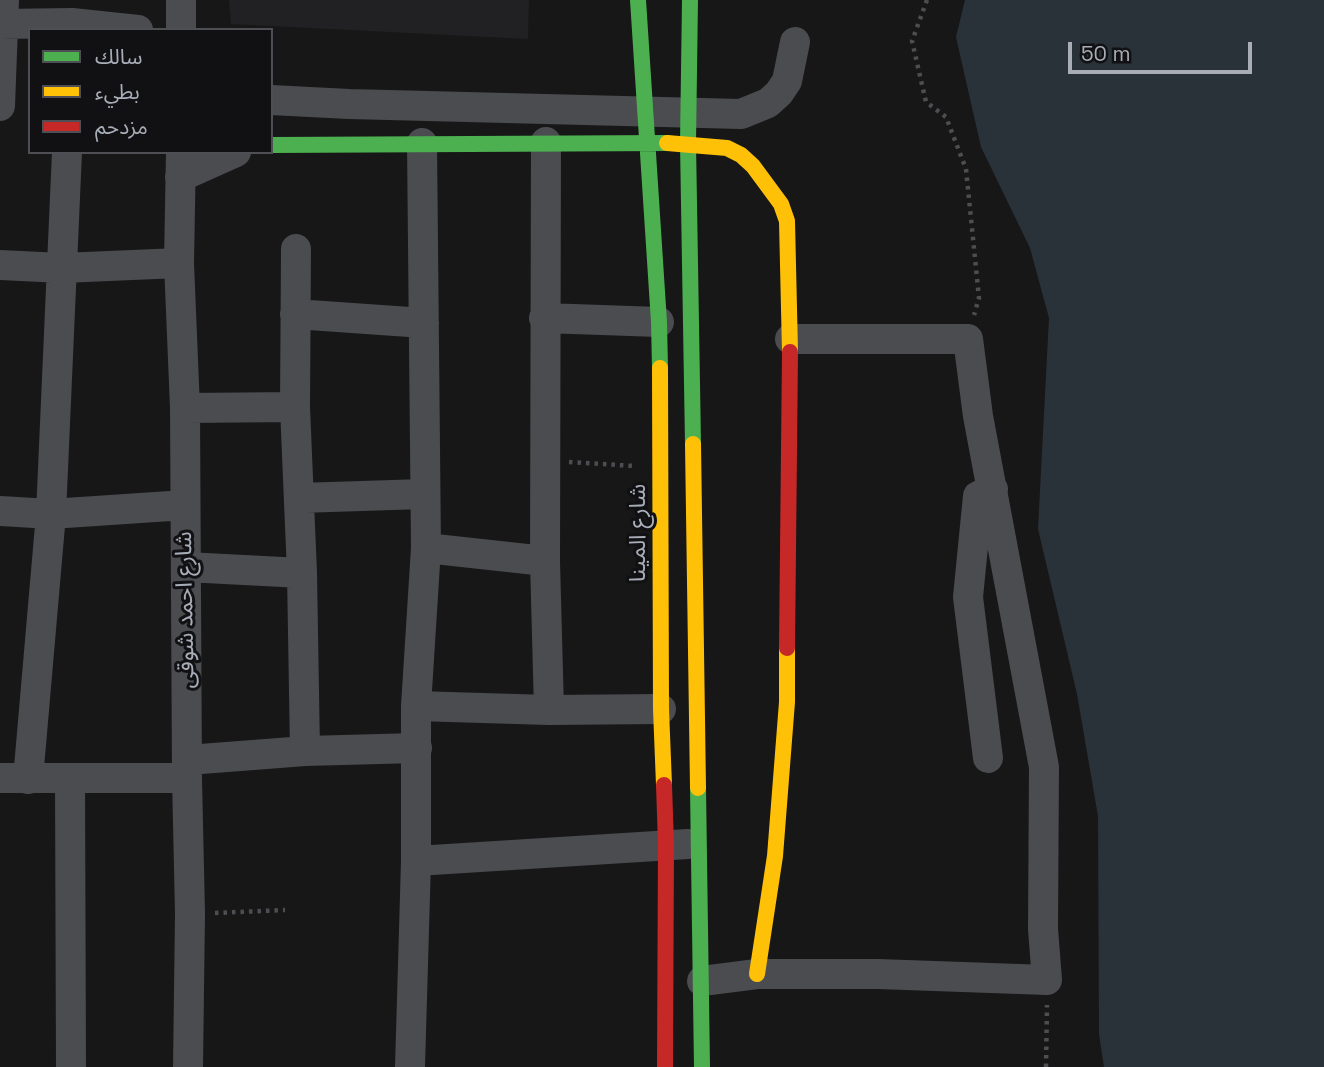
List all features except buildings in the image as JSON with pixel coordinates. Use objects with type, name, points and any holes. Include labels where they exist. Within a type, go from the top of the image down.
[{"type":"main road","name":"شارع المينا","points":[[638,0],[659,322],[662,468],[661,709],[666,844],[665,1067]]},
{"type":"main road","points":[[690,0],[688,143],[702,1067]]},
{"type":"main road","points":[[273,145],[688,143],[727,148],[741,155],[753,166],[781,204],[787,221],[790,339],[788,702],[777,842],[757,974]]},
{"type":"street","points":[[181,0],[181,28]]},
{"type":"street","points":[[0,106],[2,16],[73,18],[127,28]]},
{"type":"street","points":[[273,100],[741,114],[768,103],[787,81],[796,42]]},
{"type":"street","points":[[546,142],[545,561],[549,710]]},
{"type":"street","points":[[410,1067],[416,861],[416,706],[426,548],[422,143]]},
{"type":"street","points":[[67,154],[51,514],[14,778],[70,778],[188,769],[305,751],[417,748]]},
{"type":"street","points":[[181,164],[227,154]]},
{"type":"street","name":"شارع احمد شوقى","points":[[181,164],[179,263],[185,408],[190,914],[188,1067]]},
{"type":"street","points":[[296,249],[295,407],[302,573],[305,751]]},
{"type":"street","points":[[0,265],[62,268],[179,263]]},
{"type":"street","points":[[295,314],[424,323]]},
{"type":"street","points":[[544,318],[659,322]]},
{"type":"street","points":[[702,981],[757,974],[878,974],[1047,980],[1043,929],[1044,767],[978,416],[968,339],[790,339]]},
{"type":"street","points":[[185,408],[295,407]]},
{"type":"street","points":[[988,758],[968,597],[978,496],[993,489]]},
{"type":"street","points":[[299,498],[424,494]]},
{"type":"street","points":[[0,511],[51,514],[185,505]]},
{"type":"street","points":[[426,548],[545,561]]},
{"type":"street","points":[[186,567],[302,573]]},
{"type":"street","points":[[416,706],[549,710],[661,709]]},
{"type":"street","points":[[70,778],[71,1067]]},
{"type":"street","points":[[416,861],[699,844]]},
{"type":"path","points":[[927,0],[912,41],[926,102],[947,117],[966,169],[979,298],[968,339]]},
{"type":"path","points":[[545,461],[662,468]]},
{"type":"path","points":[[190,914],[285,909]]},
{"type":"path","points":[[1046,1067],[1047,980]]},
{"type":"shaded area","points":[[229,0],[529,0],[528,39],[231,24]]},
{"type":"shaded area","points":[[965,0],[1324,0],[1324,1067],[1104,1067],[1099,1034],[1098,816],[1077,694],[1038,529],[1049,318],[1030,248],[981,147],[956,37]]},
{"type":"traffic: fast","points":[[638,0],[660,368]]},
{"type":"traffic: fast","points":[[690,0],[688,143],[693,444]]},
{"type":"traffic: fast","points":[[273,145],[667,143]]},
{"type":"traffic: fast","points":[[698,788],[702,1067]]},
{"type":"traffic: slow","points":[[667,143],[727,148],[741,155],[753,166],[781,204],[787,221],[790,352]]},
{"type":"traffic: slow","points":[[660,368],[661,709],[664,785]]},
{"type":"traffic: slow","points":[[693,444],[698,788]]},
{"type":"traffic: slow","points":[[757,974],[775,856],[787,702],[787,648]]},
{"type":"traffic: jam","points":[[787,648],[790,352]]},
{"type":"traffic: jam","points":[[664,785],[665,1067]]}]
